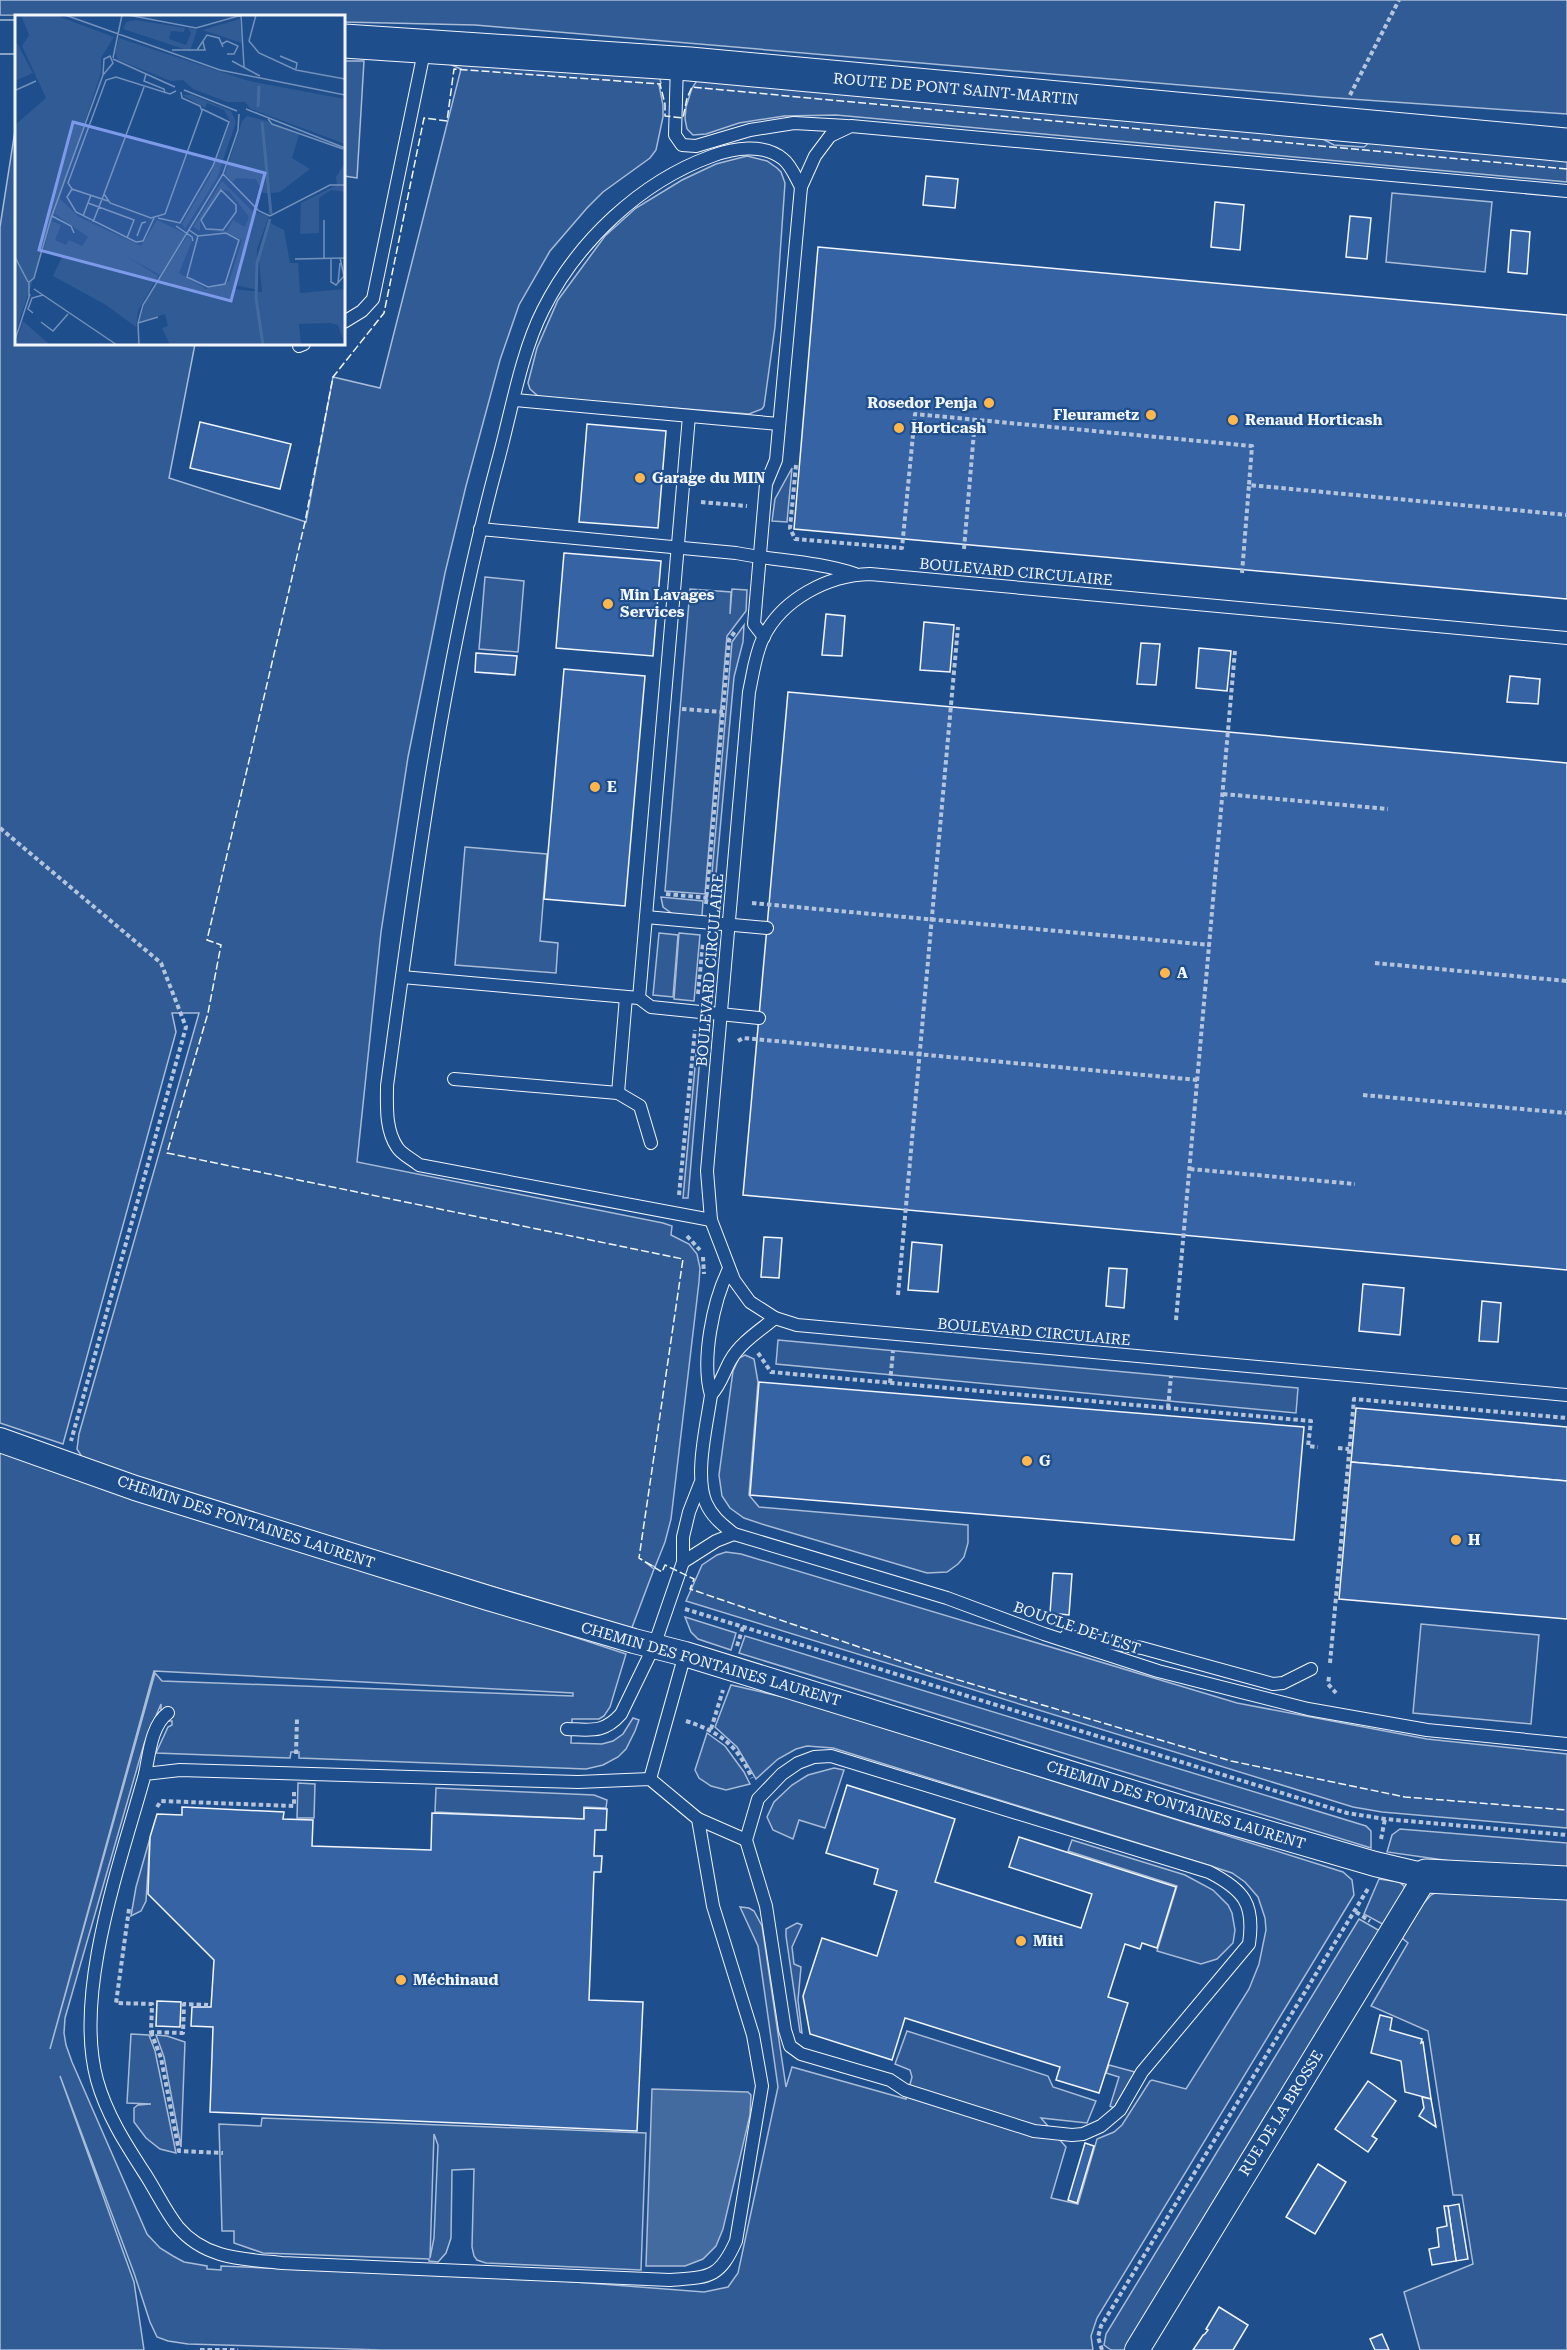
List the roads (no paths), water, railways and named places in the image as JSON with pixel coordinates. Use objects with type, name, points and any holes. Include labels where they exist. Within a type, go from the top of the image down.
[{"type":"main road","name":"ROUTE DE PONT SAINT-MARTIN","points":[[345,41],[677,63],[1567,145]]},
{"type":"main road","points":[[1426,1876],[1567,1883]]},
{"type":"street","name":"CHEMIN DES FONTAINES LAURENT","points":[[0,1440],[135,1488],[499,1601],[685,1654],[1189,1810],[1375,1864],[1426,1876]]},
{"type":"street","name":"RUE DE LA BROSSE","points":[[1137,2350],[1426,1876]]},
{"type":"lane","points":[[345,321],[362,311],[373,298],[425,45]]},
{"type":"lane","points":[[677,63],[675,135],[682,145],[696,146],[750,130],[794,123],[851,126],[1567,191]]},
{"type":"lane","points":[[764,637],[754,624],[759,558],[766,484],[776,460],[801,187],[815,156],[830,136],[851,126]]},
{"type":"lane","points":[[711,1220],[419,1165],[397,1148],[391,1134],[387,1115],[387,1086],[419,848],[436,750],[480,529],[528,344],[549,300],[584,249],[618,212],[689,164],[728,150],[769,151],[784,159],[801,187]]},
{"type":"lane","points":[[514,400],[779,424]]},
{"type":"lane","points":[[618,1093],[646,917],[689,416]]},
{"type":"lane","points":[[480,529],[736,553],[759,558],[817,564],[856,574]]},
{"type":"lane","name":"BOULEVARD CIRCULAIRE","points":[[1567,638],[870,574],[856,574],[819,585],[798,598],[780,615],[764,637],[754,664],[749,692],[707,1171],[711,1220],[734,1280],[750,1302],[775,1318],[807,1326],[1567,1395]]},
{"type":"lane","points":[[646,917],[767,928]]},
{"type":"lane","points":[[402,977],[633,997],[651,1007],[759,1018]]},
{"type":"lane","points":[[454,1078],[618,1093],[640,1106],[651,1143]]},
{"type":"lane","name":"BOUCLE DE L'EST","points":[[729,1269],[720,1286],[712,1318],[707,1382],[711,1395],[701,1482],[707,1506],[718,1521],[734,1534],[947,1598],[1044,1634],[1158,1671],[1308,1709],[1427,1730],[1567,1744]]},
{"type":"lane","name":"BOUCLE DE L'EST","points":[[711,1395],[720,1386],[729,1362],[738,1349],[775,1318]]},
{"type":"lane","points":[[567,1729],[592,1731],[604,1729],[621,1714],[654,1646],[683,1562],[683,1537],[689,1512],[701,1482]]},
{"type":"lane","points":[[683,1562],[716,1541],[734,1534]]},
{"type":"lane","points":[[1044,1634],[1115,1642],[1273,1684],[1296,1679],[1311,1669]]},
{"type":"lane","points":[[650,1779],[685,1654]]},
{"type":"lane","points":[[168,1713],[158,1725],[104,1920],[93,1990],[90,2040],[97,2080],[115,2127],[178,2227],[204,2249],[230,2258],[282,2263],[670,2280],[702,2277],[716,2272],[728,2260],[736,2241],[762,2086],[753,2035],[713,1906],[698,1820]]},
{"type":"lane","points":[[831,1756],[1209,1872],[1230,1883],[1242,1894],[1250,1919],[1249,1944],[1142,2072],[1113,2117],[1101,2126],[1083,2134],[1034,2131],[905,2090],[890,2080],[801,2054],[790,2046],[785,2030],[766,1906],[746,1840],[758,1799],[782,1774],[798,1763],[814,1757],[831,1756]]},
{"type":"lane","points":[[145,1774],[180,1770],[578,1782],[650,1779],[698,1820],[746,1840]]},
{"type":"place","name":"Rosedor Penja","points":[[989,403]]},
{"type":"place","name":"Fleurametz","points":[[1151,415]]},
{"type":"place","name":"Renaud Horticash","points":[[1233,420]]},
{"type":"place","name":"Horticash","points":[[899,428]]},
{"type":"place","name":"Garage du MIN","points":[[640,478]]},
{"type":"place","name":"Min Lavages Services","points":[[608,604]]},
{"type":"place","name":"E","points":[[595,787]]},
{"type":"place","name":"A","points":[[1165,973]]},
{"type":"place","name":"G","points":[[1027,1461]]},
{"type":"place","name":"H","points":[[1456,1540]]},
{"type":"place","name":"Miti","points":[[1021,1941]]},
{"type":"place","name":"Méchinaud","points":[[401,1980]]}]
